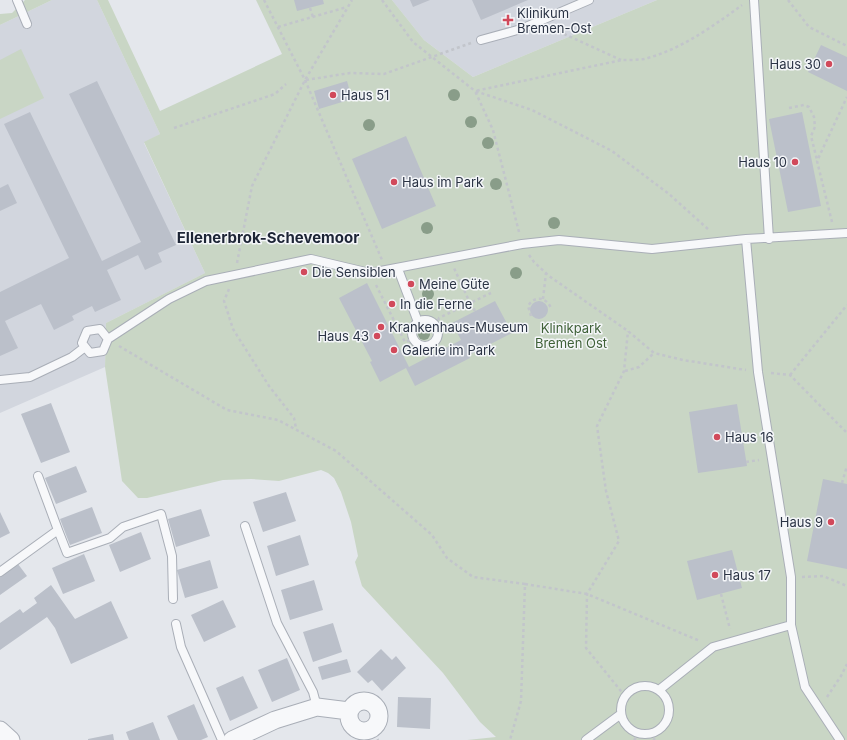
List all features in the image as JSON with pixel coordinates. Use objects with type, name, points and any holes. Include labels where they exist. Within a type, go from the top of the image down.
[{"type":"street","points":[[370,701],[379,711],[375,734],[355,728],[350,724],[349,711],[352,705],[357,702],[370,701]]},
{"type":"street","points":[[232,740],[275,720],[316,707],[349,711]]},
{"type":"street","points":[[0,730],[11,740]]},
{"type":"lane","points":[[17,0],[26,24]]},
{"type":"lane","points":[[481,40],[521,29],[589,0]]},
{"type":"lane","points":[[754,0],[769,239]]},
{"type":"lane","points":[[108,339],[100,329],[87,331],[82,343],[90,353],[103,351],[108,339],[169,299],[206,281],[311,259],[370,274],[448,257],[522,244],[559,240],[652,249],[723,243],[746,239],[769,239],[847,233]]},
{"type":"lane","points":[[746,239],[758,372],[791,577],[792,625],[805,687],[840,740]]},
{"type":"lane","points":[[398,269],[418,322]]},
{"type":"lane","points":[[430,321],[436,326],[438,334],[432,345],[419,345],[413,339],[413,327],[418,322],[430,321]]},
{"type":"lane","points":[[0,380],[30,377],[72,357],[85,347]]},
{"type":"lane","points":[[38,476],[67,553],[110,538],[124,527],[161,514],[172,556],[173,599]]},
{"type":"lane","points":[[245,526],[276,623],[313,692],[316,707]]},
{"type":"lane","points":[[0,572],[58,530]]},
{"type":"lane","points":[[176,624],[181,647],[222,740]]},
{"type":"lane","points":[[659,690],[713,647],[792,625]]},
{"type":"lane","points":[[641,686],[650,686],[659,690],[665,697],[669,706],[669,715],[665,724],[652,737],[637,737],[624,723],[621,714],[621,704],[625,696],[632,689],[641,686]]},
{"type":"lane","points":[[586,740],[621,714]]},
{"type":"path","points":[[264,0],[305,80],[387,271]]},
{"type":"path","points":[[305,80],[352,0]]},
{"type":"path","points":[[382,0],[413,42],[475,91],[532,110],[612,151],[669,194],[723,243]]},
{"type":"path","points":[[788,0],[808,27],[847,46]]},
{"type":"path","points":[[475,91],[622,60],[643,59],[674,48],[713,26],[743,4]]},
{"type":"path","points":[[278,27],[348,6]]},
{"type":"path","points":[[310,8],[313,17]]},
{"type":"path","points":[[538,22],[622,60]]},
{"type":"path","points":[[305,80],[350,73],[384,74],[481,40]]},
{"type":"path","points":[[174,128],[275,94],[286,84]]},
{"type":"path","points":[[475,91],[493,130],[522,244],[534,262],[628,331],[654,353],[683,360],[758,372],[790,375],[847,433]]},
{"type":"path","points":[[817,161],[847,97]]},
{"type":"path","points":[[789,108],[804,105],[809,107],[814,117],[816,127],[811,136],[834,234]]},
{"type":"path","points":[[448,257],[475,311]]},
{"type":"path","points":[[543,299],[546,272]]},
{"type":"path","points":[[370,274],[405,342],[413,339]]},
{"type":"path","points":[[436,326],[439,318],[491,293]]},
{"type":"path","points":[[531,316],[528,311],[531,301],[537,298],[548,302],[551,308]]},
{"type":"path","points":[[790,375],[847,304]]},
{"type":"path","points":[[389,326],[395,322]]},
{"type":"path","points":[[625,696],[586,648],[587,594],[619,540],[606,491],[597,426],[624,371],[628,331]]},
{"type":"path","points":[[108,339],[227,410],[278,420],[336,451],[432,535],[447,558],[473,578],[525,584],[587,594],[713,647]]},
{"type":"path","points":[[624,371],[639,367],[654,353]]},
{"type":"path","points":[[842,483],[847,466]]},
{"type":"path","points":[[791,577],[823,576],[847,586]]},
{"type":"path","points":[[510,740],[521,701],[525,584]]},
{"type":"path","points":[[721,594],[734,641]]},
{"type":"path","points":[[817,706],[827,697],[847,664]]},
{"type":"shaded area","points":[[52,0],[97,0],[160,134],[144,143],[205,273],[106,323],[105,367],[0,413],[0,25]]},
{"type":"shaded area","name":"Klinikum Bremen-Ost","points":[[392,0],[657,0],[473,77],[424,40]]},
{"type":"green space","points":[[25,0],[52,0],[0,25],[0,14],[12,13]]},
{"type":"green space","name":"Klinikpark Bremen Ost","points":[[97,0],[108,0],[160,111],[282,54],[256,0],[392,0],[424,40],[473,77],[657,0],[847,0],[847,740],[467,740],[496,737],[480,722],[443,673],[362,586],[355,562],[358,556],[351,522],[341,492],[334,478],[328,473],[321,470],[279,481],[251,479],[223,480],[147,498],[138,498],[122,481],[105,367],[106,323],[205,273],[144,142],[160,134]]},
{"type":"green space","points":[[21,49],[44,98],[0,119],[0,60]]},
{"type":"building","points":[[294,0],[323,0],[324,4],[297,11]]},
{"type":"building","points":[[410,0],[430,0],[413,7]]},
{"type":"building","points":[[472,0],[528,0],[481,20]]},
{"type":"building","name":"Haus 30","points":[[821,45],[847,57],[847,91],[808,72]]},
{"type":"building","points":[[97,81],[176,245],[158,253],[162,262],[145,270],[138,255],[107,270],[121,300],[95,312],[92,306],[72,316],[74,320],[54,330],[41,304],[5,321],[18,348],[0,356],[0,292],[69,258],[4,124],[30,112],[102,261],[141,242],[69,94]]},
{"type":"building","name":"Haus 51","points":[[347,81],[352,99],[319,109],[314,91]]},
{"type":"building","name":"Haus 10","points":[[802,112],[821,206],[788,212],[769,119]]},
{"type":"building","name":"Haus im Park","points":[[406,136],[436,206],[382,229],[352,159]]},
{"type":"building","points":[[8,184],[17,203],[0,211],[0,188]]},
{"type":"building","points":[[367,283],[409,367],[461,340],[452,323],[495,301],[512,333],[469,355],[470,358],[415,386],[406,368],[380,382],[370,362],[372,361],[339,298]]},
{"type":"building","points":[[539,301],[545,304],[548,310],[545,316],[539,319],[533,316],[530,310],[533,304]]},
{"type":"building","points":[[51,403],[70,452],[41,463],[21,414]]},
{"type":"building","name":"Haus 16","points":[[737,404],[747,466],[698,473],[689,412]]},
{"type":"building","points":[[76,466],[87,492],[56,504],[45,478]]},
{"type":"building","name":"Haus 9","points":[[823,479],[847,484],[847,569],[807,561]]},
{"type":"building","points":[[286,492],[296,521],[263,532],[253,502]]},
{"type":"building","points":[[92,507],[102,533],[70,545],[60,519]]},
{"type":"building","points":[[201,509],[210,536],[176,547],[168,519]]},
{"type":"building","points":[[0,512],[10,533],[0,538]]},
{"type":"building","points":[[141,532],[151,559],[120,572],[109,545]]},
{"type":"building","points":[[300,535],[309,565],[276,576],[267,546]]},
{"type":"building","name":"Haus 17","points":[[732,550],[742,588],[697,600],[687,561]]},
{"type":"building","points":[[84,554],[95,581],[63,594],[52,568]]},
{"type":"building","points":[[210,560],[218,588],[185,598],[177,570]]},
{"type":"building","points":[[18,564],[27,576],[0,595],[0,577]]},
{"type":"building","points":[[314,580],[323,610],[290,620],[281,590]]},
{"type":"building","points":[[51,585],[75,619],[111,601],[128,638],[71,664],[55,628],[47,617],[0,650],[0,623],[20,609],[23,613],[37,603],[34,598]]},
{"type":"building","points":[[223,600],[236,627],[204,642],[191,615]]},
{"type":"building","points":[[333,623],[342,652],[313,662],[303,632]]},
{"type":"building","points":[[381,649],[392,660],[396,656],[406,668],[382,691],[372,680],[368,683],[357,672]]},
{"type":"building","points":[[287,658],[300,690],[272,702],[258,670]]},
{"type":"building","points":[[347,659],[351,672],[322,680],[318,667]]},
{"type":"building","points":[[243,676],[258,708],[230,721],[216,688]]},
{"type":"building","points":[[398,697],[431,698],[430,729],[397,727]]},
{"type":"building","points":[[194,704],[208,737],[201,740],[178,740],[167,716]]},
{"type":"building","points":[[153,722],[160,740],[129,740],[126,732]]},
{"type":"building","points":[[113,734],[114,740],[88,740],[88,739]]},
{"type":"place","name":"Klinikum Bremen-Ost","points":[[508,20]]},
{"type":"place","name":"Haus 30","points":[[829,64]]},
{"type":"place","name":"Haus 51","points":[[333,95]]},
{"type":"place","name":"Haus 10","points":[[795,162]]},
{"type":"place","name":"Haus im Park","points":[[394,182]]},
{"type":"place","name":"Die Sensiblen","points":[[304,272]]},
{"type":"place","name":"Meine Güte","points":[[411,284]]},
{"type":"place","name":"In die Ferne","points":[[392,304]]},
{"type":"place","name":"Krankenhaus-Museum","points":[[381,327]]},
{"type":"place","name":"Haus 43","points":[[377,336]]},
{"type":"place","name":"Galerie im Park","points":[[394,350]]},
{"type":"place","name":"Haus 16","points":[[717,437]]},
{"type":"place","name":"Haus 9","points":[[831,522]]},
{"type":"place","name":"Haus 17","points":[[715,575]]},
{"type":"district","name":"Ellenerbrok-Schevemoor","points":[[268,237]]}]
